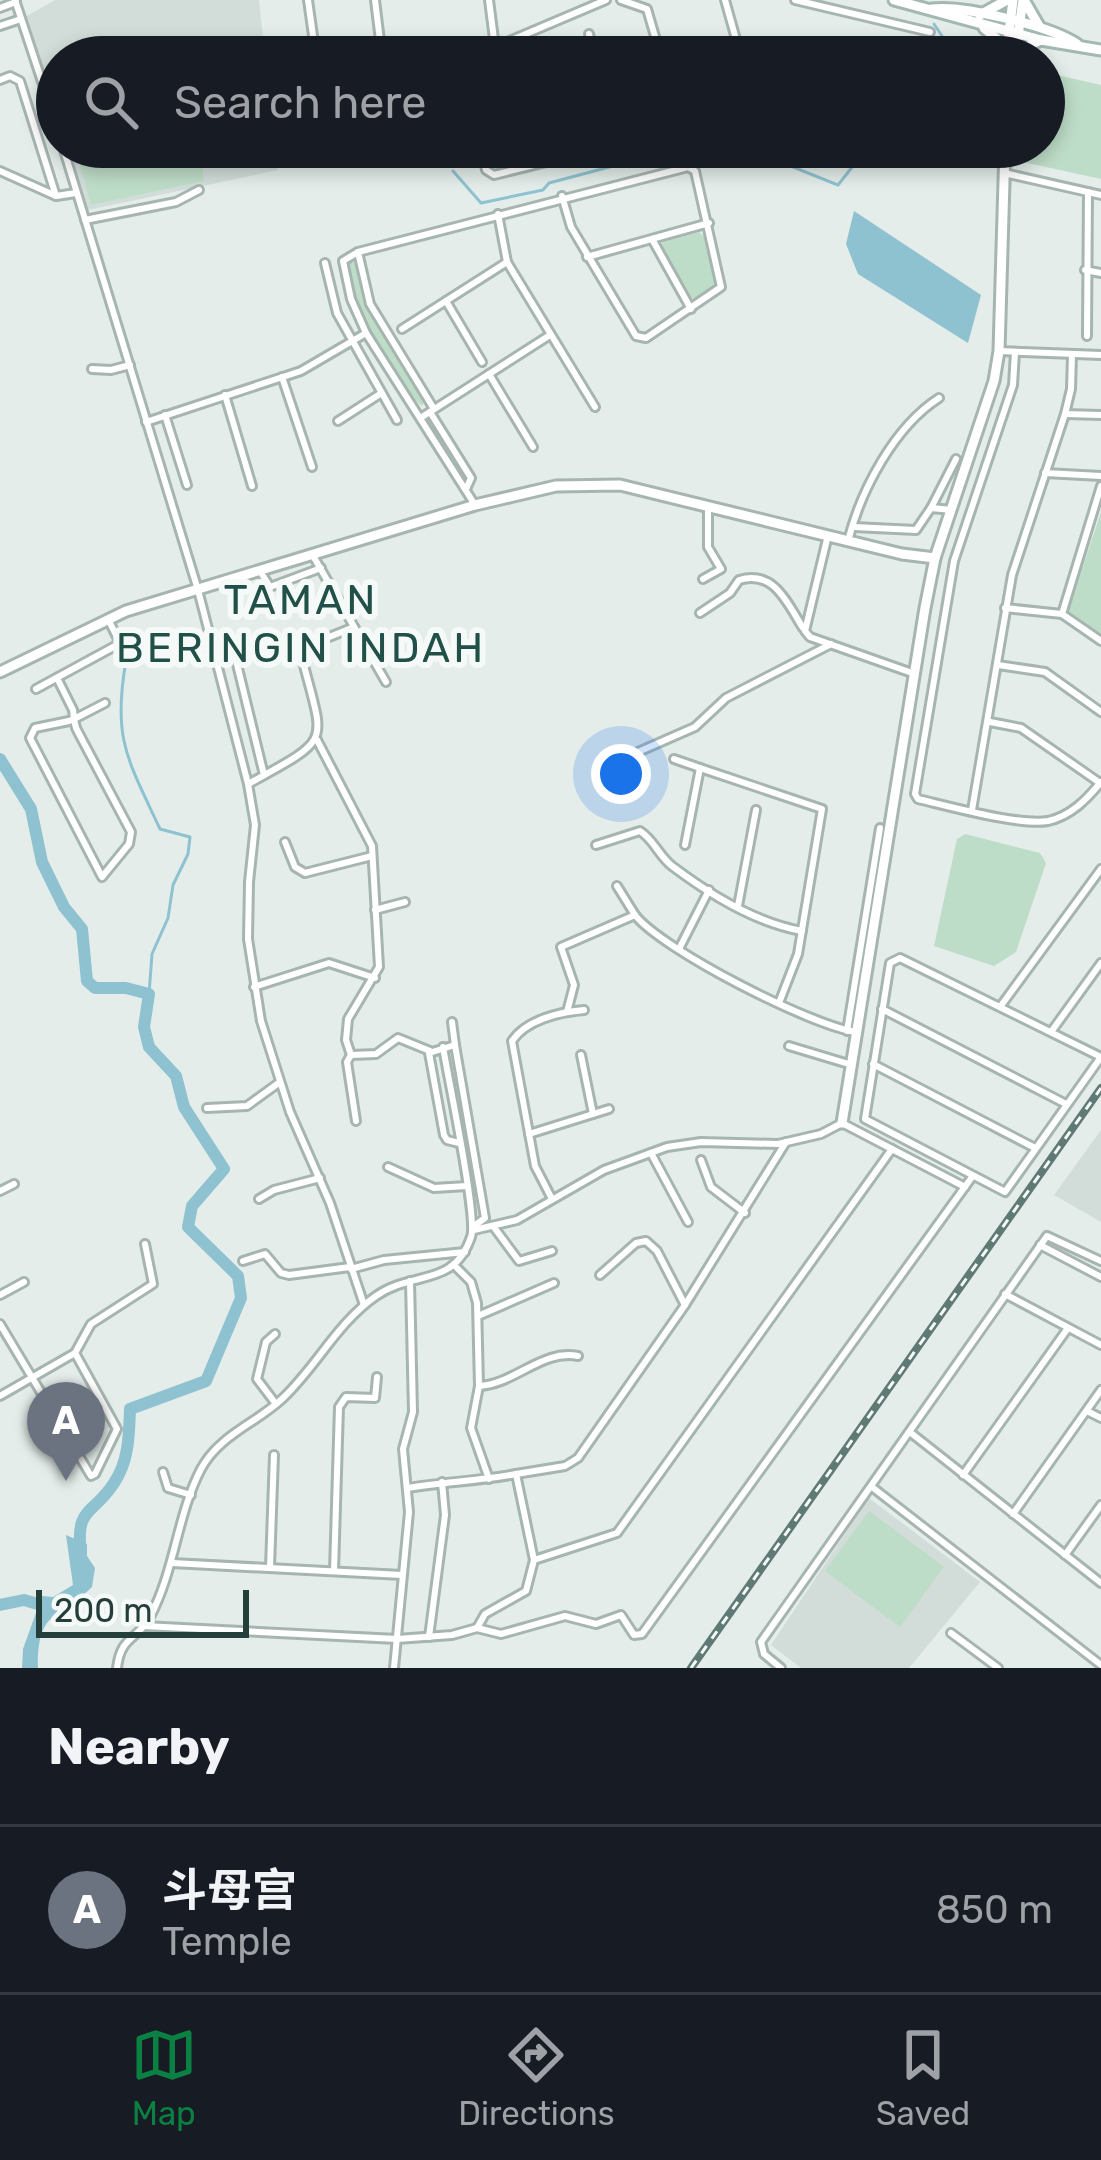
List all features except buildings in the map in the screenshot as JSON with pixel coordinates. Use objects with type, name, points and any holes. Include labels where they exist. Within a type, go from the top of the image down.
[{"type":"street","points":[[308,0],[313,36]]},
{"type":"street","points":[[376,0],[380,36]]},
{"type":"street","points":[[489,0],[494,36]]},
{"type":"street","points":[[521,36],[606,0]]},
{"type":"street","points":[[621,0],[647,10],[655,36]]},
{"type":"street","points":[[725,0],[735,36]]},
{"type":"street","points":[[795,0],[827,3],[838,10],[930,32]]},
{"type":"street","points":[[838,10],[840,0]]},
{"type":"street","points":[[894,0],[932,9],[945,7],[1046,36]]},
{"type":"street","points":[[979,19],[1010,0],[1014,28]]},
{"type":"street","points":[[1013,36],[1024,0]]},
{"type":"street","points":[[1024,0],[1042,35]]},
{"type":"street","points":[[0,8],[15,1],[36,64]]},
{"type":"street","points":[[0,26],[21,19]]},
{"type":"street","points":[[979,19],[994,36]]},
{"type":"street","points":[[1065,41],[1101,50]]},
{"type":"street","points":[[0,80],[15,77],[23,87],[36,130]]},
{"type":"street","points":[[48,168],[56,196]]},
{"type":"street","points":[[69,168],[198,590],[248,784],[255,825],[248,897],[254,987],[280,1082],[364,1305]]},
{"type":"street","points":[[488,168],[490,174],[519,168]]},
{"type":"street","points":[[428,412],[366,332],[351,299],[343,265],[347,256],[562,196],[692,168],[722,287],[640,338],[586,256],[562,196]]},
{"type":"street","points":[[852,1032],[935,558],[975,445],[999,351],[1004,168]]},
{"type":"street","points":[[0,171],[56,196],[76,194]]},
{"type":"street","points":[[1004,173],[1101,195]]},
{"type":"street","points":[[85,220],[176,202],[200,190]]},
{"type":"street","points":[[1087,336],[1088,192]]},
{"type":"street","points":[[498,214],[507,262],[595,407]]},
{"type":"street","points":[[586,256],[709,223]]},
{"type":"street","points":[[652,238],[691,309]]},
{"type":"street","points":[[358,252],[370,304],[476,505]]},
{"type":"street","points":[[402,329],[507,262]]},
{"type":"street","points":[[325,263],[337,313],[397,419]]},
{"type":"street","points":[[1085,270],[1101,273]]},
{"type":"street","points":[[446,301],[482,362]]},
{"type":"street","points":[[146,422],[312,366],[366,332]]},
{"type":"street","points":[[428,412],[550,334]]},
{"type":"street","points":[[999,351],[1101,355]]},
{"type":"street","points":[[988,722],[1022,728],[1101,783],[1075,808],[1048,820],[918,800],[914,794],[954,561],[1013,386],[1015,352]]},
{"type":"street","points":[[972,810],[1005,608],[1065,414],[1072,355]]},
{"type":"street","points":[[92,369],[130,365]]},
{"type":"street","points":[[489,374],[533,447]]},
{"type":"street","points":[[282,377],[312,467]]},
{"type":"street","points":[[338,421],[381,394]]},
{"type":"street","points":[[225,395],[252,487]]},
{"type":"street","points":[[848,542],[859,507],[908,421],[939,398]]},
{"type":"street","points":[[1065,414],[1101,415]]},
{"type":"street","points":[[165,416],[187,485]]},
{"type":"street","points":[[852,527],[916,530],[956,458]]},
{"type":"street","points":[[1045,473],[1101,476]]},
{"type":"street","points":[[0,672],[107,618],[476,505],[556,487],[599,484],[935,558]]},
{"type":"street","points":[[1061,614],[1101,486]]},
{"type":"street","points":[[703,579],[721,569],[706,539],[709,505]]},
{"type":"street","points":[[931,508],[952,510]]},
{"type":"street","points":[[805,631],[828,536]]},
{"type":"street","points":[[313,554],[386,682]]},
{"type":"street","points":[[260,571],[270,587],[321,568]]},
{"type":"street","points":[[700,614],[739,580],[754,576],[776,587],[810,637],[915,674]]},
{"type":"street","points":[[1005,608],[1061,614],[1101,641]]},
{"type":"street","points":[[36,689],[117,645],[107,618]]},
{"type":"street","points":[[248,784],[306,752],[317,740],[319,727],[301,654],[307,646],[354,627]]},
{"type":"street","points":[[608,770],[695,727],[726,698],[830,644]]},
{"type":"street","points":[[215,657],[235,656],[264,775]]},
{"type":"street","points":[[996,665],[1046,672],[1101,712]]},
{"type":"street","points":[[57,678],[74,719],[130,832],[129,844],[102,877],[30,738],[35,728],[74,719],[105,703]]},
{"type":"street","points":[[317,740],[370,836],[379,967],[345,1030],[356,1121]]},
{"type":"street","points":[[674,759],[822,809],[798,954],[779,1004]]},
{"type":"street","points":[[685,845],[700,768]]},
{"type":"street","points":[[738,906],[756,810]]},
{"type":"street","points":[[842,1124],[880,828]]},
{"type":"street","points":[[596,845],[640,831],[669,864],[709,890],[771,924],[802,932]]},
{"type":"street","points":[[285,842],[296,867],[305,873],[371,856]]},
{"type":"street","points":[[1000,1007],[1101,869]]},
{"type":"street","points":[[617,886],[634,915],[655,936],[820,1024],[852,1032]]},
{"type":"street","points":[[679,949],[709,890]]},
{"type":"street","points":[[375,910],[404,902]]},
{"type":"street","points":[[567,1012],[574,985],[561,947],[634,915]]},
{"type":"street","points":[[900,958],[1101,1057],[1005,1192],[869,1123],[865,1115],[882,1009],[890,963],[900,958]]},
{"type":"street","points":[[254,987],[329,963],[375,978]]},
{"type":"street","points":[[1052,1032],[1101,963]]},
{"type":"street","points":[[882,1009],[1067,1104]]},
{"type":"street","points":[[553,1199],[536,1166],[514,1035],[567,1012],[584,1010]]},
{"type":"street","points":[[117,1668],[122,1645],[144,1626],[172,1563],[190,1495],[212,1453],[276,1404],[364,1305],[385,1290],[456,1267],[474,1228],[484,1218],[452,1022]]},
{"type":"street","points":[[351,1054],[376,1054],[398,1038],[430,1051],[455,1046]]},
{"type":"street","points":[[789,1046],[852,1065]]},
{"type":"street","points":[[443,1047],[474,1228]]},
{"type":"street","points":[[430,1051],[444,1135],[459,1143]]},
{"type":"street","points":[[581,1055],[592,1114]]},
{"type":"street","points":[[873,1064],[1036,1148]]},
{"type":"street","points":[[206,1108],[247,1106],[280,1082]]},
{"type":"street","points":[[529,1134],[609,1109]]},
{"type":"street","points":[[474,1228],[518,1220],[604,1170],[680,1143],[786,1142],[842,1124]]},
{"type":"street","points":[[842,1124],[965,1186]]},
{"type":"street","points":[[408,1488],[442,1482],[469,1484],[565,1466],[578,1458],[746,1213],[786,1142]]},
{"type":"street","points":[[534,1560],[617,1533],[892,1149]]},
{"type":"street","points":[[651,1153],[688,1222]]},
{"type":"street","points":[[701,1160],[711,1187],[746,1213]]},
{"type":"street","points":[[388,1167],[434,1188],[466,1186]]},
{"type":"street","points":[[144,1626],[397,1639],[477,1628],[501,1634],[565,1616],[596,1624],[621,1615],[634,1635],[648,1630],[972,1177]]},
{"type":"street","points":[[259,1199],[274,1190],[320,1178]]},
{"type":"street","points":[[0,1191],[14,1184]]},
{"type":"street","points":[[493,1226],[519,1261],[552,1251]]},
{"type":"street","points":[[781,1668],[764,1654],[761,1642],[1040,1245],[1050,1235],[1101,1261]]},
{"type":"street","points":[[600,1275],[636,1243],[646,1241],[657,1251],[685,1305]]},
{"type":"street","points":[[0,1396],[75,1353],[91,1324],[153,1284],[145,1244]]},
{"type":"street","points":[[1040,1245],[1101,1276]]},
{"type":"street","points":[[243,1261],[262,1253],[289,1275],[465,1252]]},
{"type":"street","points":[[456,1267],[471,1282],[478,1316],[479,1386],[471,1428],[488,1479]]},
{"type":"street","points":[[394,1668],[408,1488],[403,1449],[413,1412],[410,1281]]},
{"type":"street","points":[[0,1295],[24,1282]]},
{"type":"street","points":[[478,1316],[554,1283]]},
{"type":"street","points":[[1005,1294],[1101,1345]]},
{"type":"street","points":[[0,1324],[93,1475],[117,1429],[75,1353]]},
{"type":"street","points":[[963,1474],[1068,1328]]},
{"type":"street","points":[[275,1334],[266,1342],[257,1379],[276,1404]]},
{"type":"street","points":[[479,1386],[504,1382],[554,1356],[578,1356]]},
{"type":"street","points":[[334,1571],[339,1407],[346,1397],[375,1398],[377,1377]]},
{"type":"street","points":[[1013,1514],[1101,1390]]},
{"type":"street","points":[[1087,1411],[1101,1418]]},
{"type":"street","points":[[909,1432],[1101,1583]]},
{"type":"street","points":[[270,1567],[274,1455]]},
{"type":"street","points":[[163,1472],[168,1488],[190,1495]]},
{"type":"street","points":[[477,1628],[485,1614],[526,1591],[534,1560],[516,1474]]},
{"type":"street","points":[[429,1637],[445,1515],[442,1482]]},
{"type":"street","points":[[871,1486],[1101,1665]]},
{"type":"street","points":[[1065,1555],[1101,1505]]},
{"type":"street","points":[[172,1563],[404,1575]]},
{"type":"street","points":[[951,1633],[998,1668]]},
{"type":"shaded area","points":[[55,0],[259,0],[263,36],[36,36],[36,51],[25,17]]},
{"type":"shaded area","points":[[74,168],[278,168],[278,170],[88,210]]},
{"type":"shaded area","points":[[1101,1130],[1101,1222],[1054,1195]]},
{"type":"shaded area","points":[[869,1498],[980,1582],[909,1668],[801,1668],[771,1645]]},
{"type":"green space","points":[[1065,77],[1101,85],[1101,179],[1051,168],[1065,168]]},
{"type":"green space","points":[[81,168],[202,168],[204,181],[91,205]]},
{"type":"green space","points":[[699,232],[711,250],[715,281],[714,288],[696,299],[687,296],[659,248],[663,242]]},
{"type":"green space","points":[[357,263],[368,306],[424,402],[422,406],[396,377],[375,342],[346,267]]},
{"type":"green space","points":[[1101,512],[1101,635],[1068,612]]},
{"type":"green space","points":[[965,834],[1040,853],[1046,863],[1016,952],[994,966],[934,946],[957,839]]},
{"type":"green space","points":[[869,1511],[944,1567],[900,1627],[825,1571]]},
{"type":"water","points":[[854,211],[981,295],[968,343],[858,274],[846,244]]},
{"type":"water","points":[[66,1535],[87,1544],[87,1556],[95,1568],[92,1587],[46,1625],[38,1668],[22,1668],[23,1649],[42,1596],[53,1597],[73,1585]]},
{"type":"waterway","points":[[934,24],[942,36]]},
{"type":"waterway","points":[[453,171],[481,203],[543,190],[549,183],[606,168]]},
{"type":"waterway","points":[[796,168],[838,185],[851,168]]},
{"type":"waterway","points":[[126,661],[121,710],[131,766],[160,829],[190,837],[188,854],[173,885],[168,918],[152,954],[149,994]]},
{"type":"waterway","points":[[0,759],[31,809],[42,862],[64,907],[82,929],[87,981],[95,988],[149,994],[144,1027],[149,1047],[176,1076],[184,1107],[224,1169],[192,1206],[188,1227],[238,1276],[241,1298],[206,1381],[130,1409],[123,1466],[83,1519],[81,1556]]},
{"type":"waterway","points":[[0,1605],[24,1600],[48,1607]]},
{"type":"railway","points":[[691,1668],[1101,1088]]},
{"type":"place","name":"斗母宫","points":[[66,1481]]},
{"type":"district","name":"TAMAN BERINGIN INDAH","points":[[301,624]]}]
